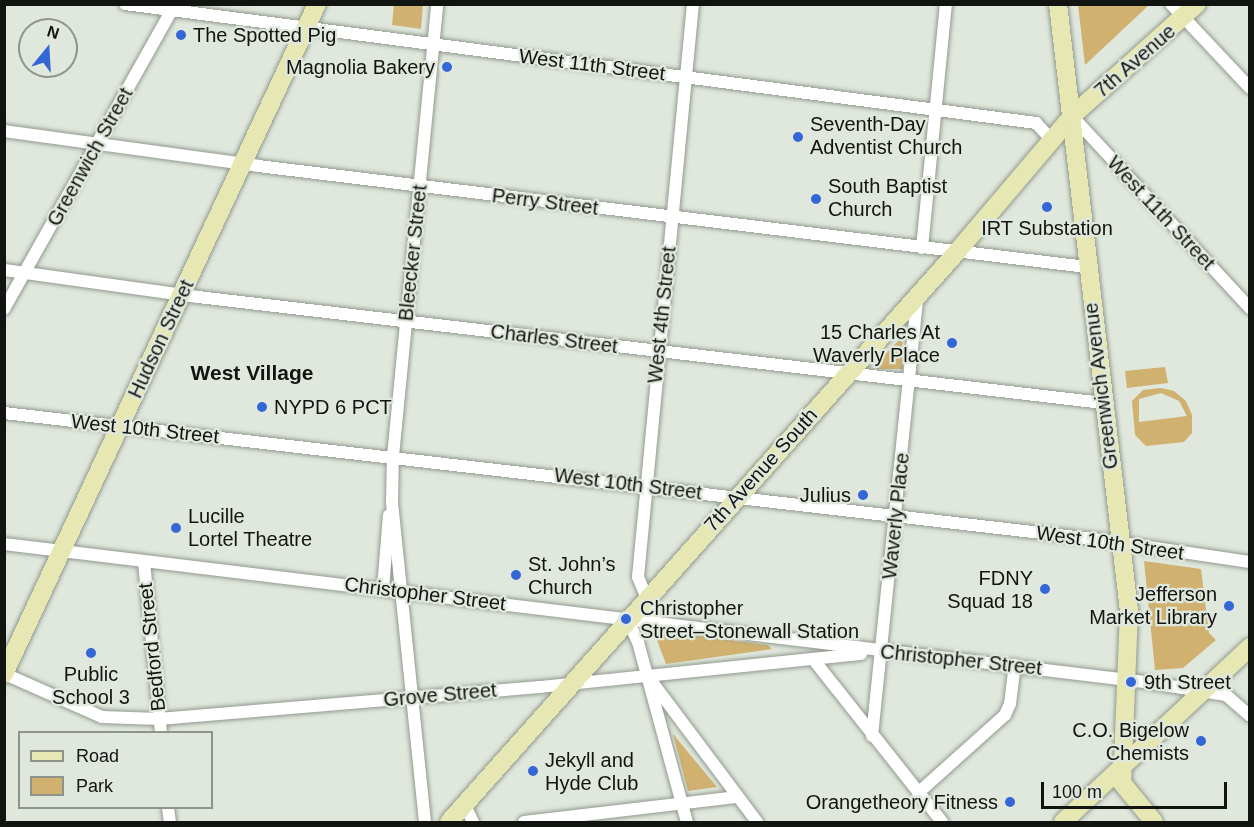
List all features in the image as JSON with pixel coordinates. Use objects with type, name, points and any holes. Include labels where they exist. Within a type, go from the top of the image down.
[{"type":"main road","name":"Hudson Street","points":[[5,674],[317,4]]},
{"type":"main road","name":"Greenwich Avenue","points":[[1058,4],[1129,620],[1122,768]]},
{"type":"main road","name":"7th Avenue","points":[[1072,116],[1178,11],[1197,4]]},
{"type":"main road","name":"7th Avenue South","points":[[449,822],[737,496],[956,253],[1072,116]]},
{"type":"main road","points":[[1063,822],[1250,647]]},
{"type":"main road","points":[[1122,768],[1125,789],[1154,822]]},
{"type":"street","name":"West 11th Street","points":[[125,4],[173,8],[433,45],[1036,123],[1052,140]]},
{"type":"street","name":"Bleecker Street","points":[[383,589],[392,502],[393,456],[437,4]]},
{"type":"street","name":"West 4th Street","points":[[657,623],[638,577],[693,4]]},
{"type":"street","points":[[922,248],[946,4]]},
{"type":"street","name":"Greenwich Street","points":[[4,309],[173,8]]},
{"type":"street","points":[[1178,11],[1250,88]]},
{"type":"street","name":"West 11th Street","points":[[1072,116],[1250,309]]},
{"type":"street","name":"Perry Street","points":[[4,132],[672,218],[1087,267]]},
{"type":"street","name":"Charles Street","points":[[4,270],[182,295],[1103,403]]},
{"type":"street","name":"Waverly Place","points":[[872,736],[883,651],[917,296]]},
{"type":"street","name":"West 10th Street","points":[[4,413],[896,515],[1250,562]]},
{"type":"street","name":"Bleecker Street","points":[[392,502],[424,822]]},
{"type":"street","name":"Christopher Street","points":[[4,544],[1015,665],[1203,690],[1229,696],[1250,716]]},
{"type":"street","name":"Bedford Street","points":[[144,562],[161,731]]},
{"type":"street","points":[[628,620],[648,676],[687,822]]},
{"type":"street","name":"Grove Street","points":[[5,674],[102,717],[159,719],[572,684],[883,651]]},
{"type":"street","points":[[813,659],[942,822]]},
{"type":"street","points":[[918,793],[1005,715],[1011,704],[1015,665]]},
{"type":"street","points":[[648,676],[736,797],[757,822]]},
{"type":"street","points":[[524,822],[736,797]]},
{"type":"street","points":[[465,805],[473,822]]},
{"type":"green space","points":[[394,5],[423,5],[421,29],[392,25]]},
{"type":"green space","points":[[1078,5],[1149,5],[1085,65]]},
{"type":"green space","points":[[902,337],[903,369],[876,369],[877,363]]},
{"type":"green space","points":[[1165,367],[1168,383],[1127,388],[1125,371]]},
{"type":"green space","points":[[1161,388],[1174,391],[1186,401],[1192,415],[1192,433],[1184,442],[1146,446],[1135,435],[1132,401],[1143,390]],"holes":[[[1161,393],[1179,401],[1187,416],[1139,422],[1139,399]]]},
{"type":"green space","points":[[1144,561],[1201,569],[1209,633],[1216,640],[1183,668],[1155,670]]},
{"type":"green space","points":[[659,631],[768,645],[772,649],[666,664],[655,635]]},
{"type":"green space","points":[[673,734],[717,787],[688,791]]},
{"type":"place","name":"The Spotted Pig","points":[[181,35]]},
{"type":"place","name":"Magnolia Bakery","points":[[447,67]]},
{"type":"place","name":"Seventh-Day Adventist Church","points":[[798,137]]},
{"type":"place","name":"South Baptist Church","points":[[816,199]]},
{"type":"place","name":"IRT Substation","points":[[1047,207]]},
{"type":"place","name":"15 Charles At Waverly Place","points":[[952,343]]},
{"type":"place","name":"NYPD 6 PCT","points":[[262,407]]},
{"type":"place","name":"Julius","points":[[863,495]]},
{"type":"place","name":"Lucille Lortel Theatre","points":[[176,528]]},
{"type":"place","name":"St. John’s Church","points":[[516,575]]},
{"type":"place","name":"FDNY Squad 18","points":[[1045,589]]},
{"type":"place","name":"Jefferson Market Library","points":[[1229,606]]},
{"type":"place","name":"Christopher Street–Stonewall Station","points":[[626,619]]},
{"type":"place","name":"Public School 3","points":[[91,653]]},
{"type":"place","name":"9th Street","points":[[1131,682]]},
{"type":"place","name":"C.O. Bigelow Chemists","points":[[1201,741]]},
{"type":"place","name":"Jekyll and Hyde Club","points":[[533,771]]},
{"type":"place","name":"Orangetheory Fitness","points":[[1010,802]]},
{"type":"district","name":"West Village","points":[[252,373]]}]
